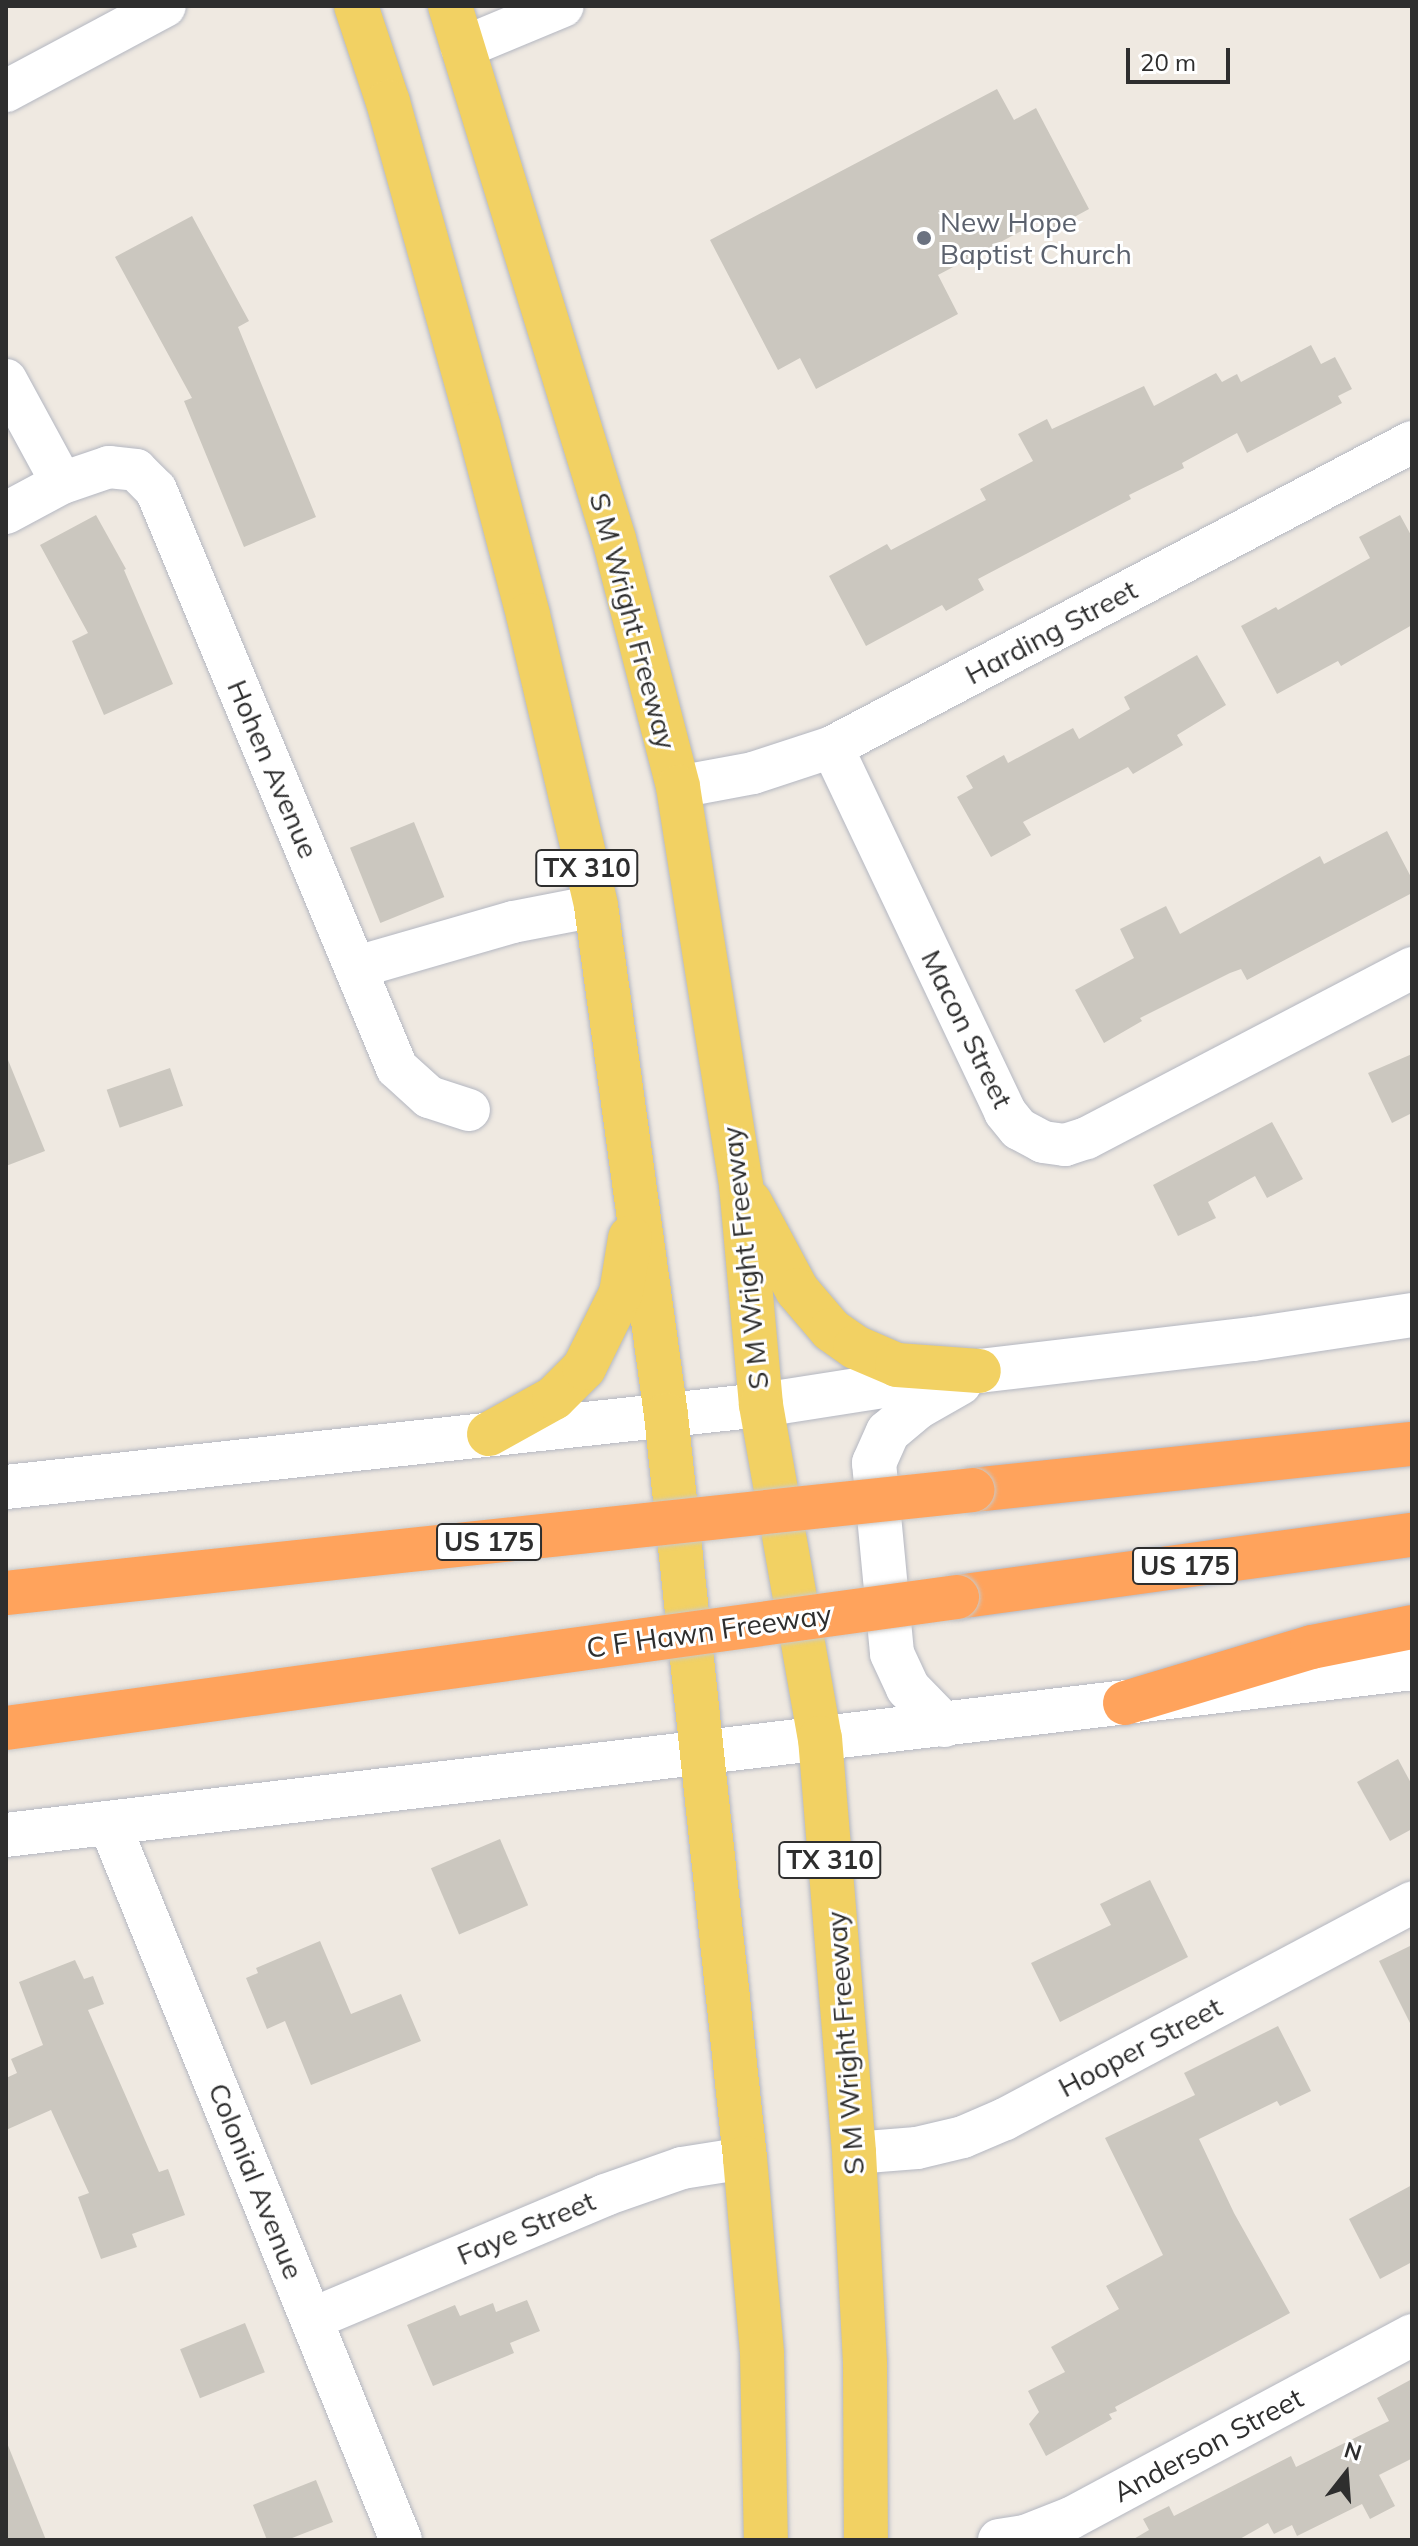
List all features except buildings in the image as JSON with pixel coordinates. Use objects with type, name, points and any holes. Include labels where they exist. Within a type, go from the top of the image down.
[{"type":"highway","name":"US 175","points":[[6,1593],[1412,1444]]},
{"type":"highway","name":"C F Hawn Freeway","points":[[6,1728],[1412,1535]]},
{"type":"highway","points":[[1125,1703],[1312,1647],[1412,1627]]},
{"type":"main road","name":"TX 310","points":[[356,6],[388,102],[482,439],[528,615],[596,906],[666,1415],[699,1754],[745,2158],[762,2354],[766,2540]]},
{"type":"main road","name":"S M Wright Freeway","points":[[450,6],[614,539],[678,787],[741,1185],[761,1405],[820,1738],[854,2153],[865,2363],[866,2540]]},
{"type":"main road","points":[[741,1185],[797,1290],[831,1330],[855,1347],[897,1365],[979,1371]]},
{"type":"main road","points":[[489,1434],[554,1398],[584,1368],[621,1293],[637,1196]]},
{"type":"main road","points":[[6,1487],[761,1405],[979,1371],[1253,1339],[1412,1315]]},
{"type":"main road","points":[[944,1725],[908,1688],[892,1653],[874,1463],[888,1432],[918,1407],[979,1371]]},
{"type":"main road","points":[[6,1835],[1412,1668]]},
{"type":"street","points":[[6,91],[165,6]]},
{"type":"street","points":[[462,48],[563,6]]},
{"type":"street","points":[[6,380],[62,483]]},
{"type":"street","name":"Harding Street","points":[[678,787],[753,773],[832,747],[1412,442]]},
{"type":"street","name":"Hohen Avenue","points":[[6,513],[62,483],[109,467],[136,470],[156,490],[397,1068],[429,1097],[469,1110]]},
{"type":"street","name":"Macon Street","points":[[832,747],[1005,1112],[1019,1129],[1043,1142],[1065,1145],[1087,1138],[1412,968]]},
{"type":"street","points":[[357,967],[513,922],[596,906]]},
{"type":"street","name":"Colonial Avenue","points":[[109,1823],[401,2540]]},
{"type":"street","name":"Hooper Street","points":[[854,2153],[917,2148],[963,2137],[1005,2119],[1412,1903]]},
{"type":"street","name":"Faye Street","points":[[312,2319],[605,2195],[682,2168],[745,2158]]},
{"type":"street","name":"Anderson Street","points":[[999,2540],[1025,2536],[1071,2518],[1412,2335]]},
{"type":"place","name":"New Hope Baptist Church","points":[[924,238]]}]
